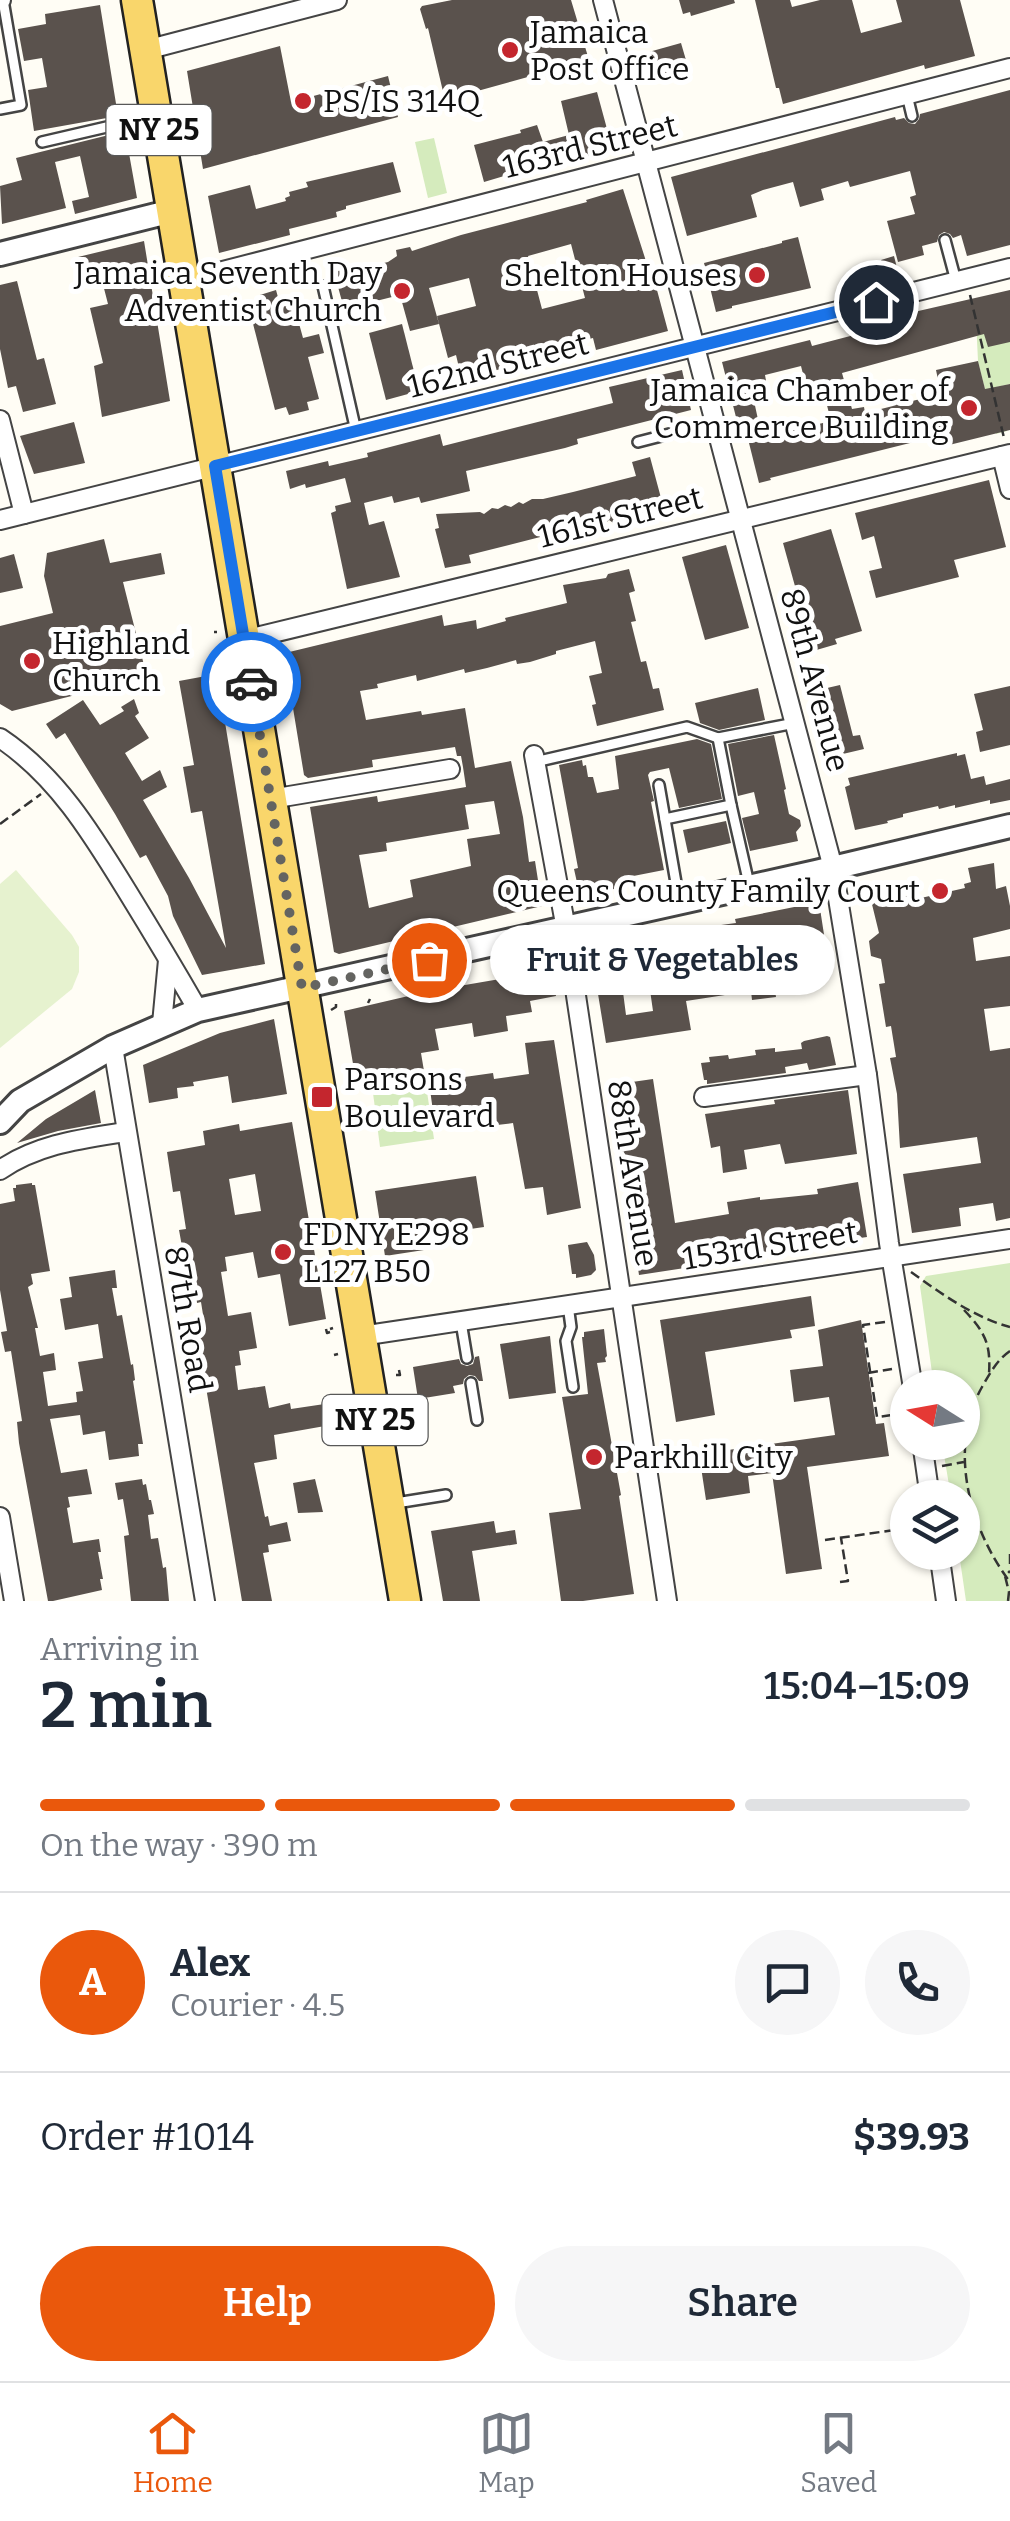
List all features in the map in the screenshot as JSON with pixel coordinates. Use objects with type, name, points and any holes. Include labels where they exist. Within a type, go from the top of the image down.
[{"type":"main road","name":"NY 25","points":[[137,0],[215,466],[225,635],[271,799],[302,988],[336,1338],[389,1504],[405,1601]]},
{"type":"street","points":[[146,50],[337,0]]},
{"type":"street","name":"89th Avenue","points":[[604,0],[833,868],[910,1370]]},
{"type":"street","name":"163rd Street","points":[[184,281],[1010,68]]},
{"type":"street","points":[[0,254],[172,211]]},
{"type":"street","name":"162nd Street","points":[[0,520],[696,347],[963,288],[1010,268]]},
{"type":"street","points":[[0,420],[24,514]]},
{"type":"street","points":[[1006,450],[1010,489]]},
{"type":"street","name":"161st Street","points":[[225,635],[741,518],[1006,450]]},
{"type":"street","points":[[0,738],[38,768],[77,813],[198,1010]]},
{"type":"street","name":"88th Avenue","points":[[534,759],[566,929],[667,1601]]},
{"type":"street","points":[[271,799],[450,769]]},
{"type":"street","points":[[0,1122],[20,1101],[113,1047],[198,1010],[1010,826]]},
{"type":"street","points":[[162,1024],[168,959]]},
{"type":"street","name":"87th Road","points":[[113,1047],[205,1601]]},
{"type":"street","points":[[704,1097],[867,1075]]},
{"type":"street","points":[[0,1170],[51,1145],[126,1132]]},
{"type":"street","name":"153rd Street","points":[[336,1338],[1010,1240]]},
{"type":"street","points":[[0,1516],[14,1601]]},
{"type":"street","points":[[941,1570],[946,1601]]},
{"type":"lane","points":[[0,109],[20,105],[1,0]]},
{"type":"lane","points":[[907,95],[912,116]]},
{"type":"lane","points":[[42,142],[156,115]]},
{"type":"lane","points":[[945,240],[963,288]]},
{"type":"lane","points":[[323,286],[356,430]]},
{"type":"lane","points":[[638,442],[716,422]]},
{"type":"lane","points":[[534,759],[687,728],[718,738],[795,723]]},
{"type":"lane","points":[[718,738],[749,887]]},
{"type":"lane","points":[[659,785],[680,903]]},
{"type":"lane","points":[[665,819],[731,804]]},
{"type":"lane","points":[[568,1306],[571,1327],[566,1342],[573,1388]]},
{"type":"lane","points":[[461,1322],[467,1358]]},
{"type":"lane","points":[[472,1382],[477,1420]]},
{"type":"lane","points":[[389,1504],[446,1495]]},
{"type":"path","points":[[963,288],[1006,450]]},
{"type":"path","points":[[0,824],[42,793]]},
{"type":"path","points":[[331,1010],[336,1004]]},
{"type":"path","points":[[911,1272],[960,1306],[1010,1327]]},
{"type":"path","points":[[960,1306],[979,1326],[988,1345],[989,1374]]},
{"type":"path","points":[[886,1321],[863,1325],[876,1417],[890,1415]]},
{"type":"path","points":[[1010,1351],[1000,1358],[975,1400],[968,1419],[966,1461],[982,1537],[1010,1582]]},
{"type":"path","points":[[869,1373],[893,1369]]},
{"type":"path","points":[[396,1375],[399,1370]]},
{"type":"path","points":[[940,1467],[966,1461]]},
{"type":"path","points":[[825,1540],[890,1531]]},
{"type":"path","points":[[840,1582],[848,1581],[841,1538]]},
{"type":"path","points":[[1010,1554],[1010,1564]]},
{"type":"path","points":[[1005,1576],[1010,1571]]},
{"type":"path","points":[[1005,1576],[1008,1601]]},
{"type":"green space","points":[[434,138],[447,193],[428,198],[415,142]]},
{"type":"green space","points":[[975,299],[987,343],[1010,340],[1010,384],[997,387],[1007,431],[996,434],[978,361]]},
{"type":"green space","points":[[16,870],[72,935],[79,947],[79,972],[72,989],[0,1048],[0,884]]},
{"type":"green space","points":[[426,1085],[434,1139],[380,1147],[373,1093]]},
{"type":"green space","points":[[1010,1263],[1010,1601],[966,1601],[961,1570],[980,1570],[980,1480],[948,1480],[945,1460],[980,1460],[980,1370],[932,1370],[920,1286],[926,1276]]},
{"type":"building","name":"Jamaica Post Office","points":[[452,0],[571,0],[589,60],[445,100],[420,9]]},
{"type":"building","points":[[679,0],[735,3],[691,16],[690,12],[683,14]]},
{"type":"building","points":[[755,0],[790,0],[792,7],[820,0],[852,0],[861,33],[902,22],[896,0],[960,0],[975,56],[925,69],[924,65],[783,104]]},
{"type":"building","points":[[100,5],[118,116],[34,131],[28,90],[47,87],[42,58],[24,61],[18,29],[46,24],[45,14]]},
{"type":"building","points":[[681,43],[688,67],[645,80],[638,55]]},
{"type":"building","points":[[280,46],[291,102],[388,76],[398,117],[203,169],[187,71]]},
{"type":"building","points":[[1010,90],[1010,245],[967,256],[961,235],[953,238],[944,232],[937,242],[922,246],[924,255],[898,262],[887,221],[915,214],[910,197],[916,195],[910,171],[850,187],[848,181],[821,189],[824,200],[800,207],[793,182],[763,190],[751,195],[757,217],[687,236],[671,177],[895,117],[915,124],[920,114]]},
{"type":"building","points":[[597,92],[613,151],[575,161],[574,155],[484,182],[474,145],[537,125],[543,142],[569,135],[561,101]]},
{"type":"building","points":[[125,131],[137,198],[75,214],[72,201],[89,197],[80,156],[55,162],[66,208],[2,224],[0,186],[22,180],[16,158]]},
{"type":"building","points":[[393,162],[401,192],[346,206],[336,212],[337,217],[289,229],[290,235],[219,253],[208,196],[250,185],[256,209],[286,201],[289,192],[308,187],[306,182]]},
{"type":"building","points":[[623,189],[668,331],[596,350],[593,338],[552,348],[553,354],[462,380],[456,355],[448,358],[437,316],[476,306],[469,278],[429,288],[439,324],[410,331],[400,295],[344,309],[334,272],[388,262],[397,256],[396,250],[410,247],[412,251]],"holes":[[[571,244],[585,298],[542,309],[528,256]]]},
{"type":"building","name":"Shelton Houses","points":[[798,237],[811,288],[716,312],[704,263]]},
{"type":"building","points":[[144,241],[170,401],[102,417],[94,366],[103,363],[90,308],[108,304],[99,269],[82,273],[78,257]]},
{"type":"building","points":[[894,256],[898,272],[885,275],[881,260]]},
{"type":"building","points":[[17,281],[37,360],[44,358],[56,404],[23,412],[16,386],[8,388],[0,349],[0,285]]},
{"type":"building","points":[[276,290],[279,301],[292,298],[303,338],[319,334],[324,353],[308,357],[319,399],[307,402],[309,410],[289,415],[286,407],[275,410],[249,308],[263,304],[260,295]]},
{"type":"building","points":[[1010,290],[1010,342],[988,347],[984,334],[842,373],[852,409],[864,407],[865,413],[893,406],[890,398],[906,394],[908,402],[941,394],[936,370],[978,361],[985,389],[1010,384],[1010,430],[949,445],[946,434],[759,483],[745,427],[739,429],[722,362],[810,340],[812,346],[881,328],[880,325],[915,316],[914,312]],"holes":[[[801,366],[806,386],[821,382],[831,421],[762,438],[754,401],[768,392],[765,375]]]},
{"type":"building","points":[[402,324],[419,391],[386,400],[369,333]]},
{"type":"building","points":[[682,370],[691,410],[577,439],[578,444],[565,448],[466,471],[470,491],[421,503],[419,497],[394,503],[392,496],[364,503],[369,525],[384,521],[400,577],[347,589],[331,513],[336,511],[335,506],[351,502],[345,478],[290,489],[286,471],[368,457],[367,453],[440,434],[443,446],[613,403],[609,387]]},
{"type":"building","points":[[74,422],[85,463],[34,474],[20,436]]},
{"type":"building","points":[[650,457],[669,514],[644,521],[643,516],[632,519],[622,511],[618,526],[609,520],[599,529],[595,526],[578,534],[566,525],[561,540],[552,534],[469,555],[471,563],[445,568],[435,529],[439,528],[436,514],[484,514],[492,508],[511,507],[636,476],[632,462]]},
{"type":"building","points":[[989,480],[1006,547],[954,560],[959,577],[876,598],[869,571],[882,568],[874,536],[862,540],[855,513]]},
{"type":"building","points":[[831,529],[862,631],[813,651],[783,543]]},
{"type":"building","points":[[104,539],[110,563],[161,553],[165,574],[123,582],[147,677],[12,711],[0,704],[0,626],[53,613],[44,576],[47,553]]},
{"type":"building","points":[[726,545],[749,628],[705,640],[682,557]]},
{"type":"building","points":[[14,554],[23,588],[0,593],[0,558]]},
{"type":"building","points":[[629,569],[635,591],[629,593],[636,621],[631,622],[641,662],[646,661],[653,689],[659,688],[664,710],[597,726],[589,676],[602,673],[595,641],[530,662],[517,664],[516,660],[417,681],[416,675],[360,691],[366,720],[465,708],[475,768],[511,761],[529,862],[535,861],[542,906],[339,954],[334,952],[310,807],[377,796],[378,802],[466,787],[463,767],[455,747],[372,760],[373,767],[308,778],[304,775],[281,654],[442,615],[444,626],[476,620],[477,629],[567,603],[563,585],[606,578]],"holes":[[[494,801],[500,834],[467,839],[471,866],[410,880],[413,897],[369,908],[359,855],[387,851],[386,843],[469,829],[465,805]]]},
{"type":"building","points":[[217,674],[265,964],[202,975],[146,855],[140,858],[65,733],[56,739],[46,724],[83,700],[100,725],[124,711],[121,707],[134,699],[139,713],[135,716],[149,738],[125,753],[142,781],[160,770],[167,787],[143,800],[226,948],[202,811],[191,813],[183,767],[194,765],[179,681]]},
{"type":"building","points":[[840,685],[853,736],[860,735],[864,749],[830,757],[814,691]]},
{"type":"building","points":[[1010,686],[1010,745],[980,752],[976,732],[983,730],[974,694]]},
{"type":"building","points":[[758,688],[765,720],[719,730],[700,723],[695,703]]},
{"type":"building","points":[[774,735],[789,814],[800,820],[798,841],[750,851],[742,818],[759,814],[754,792],[738,796],[728,744]]},
{"type":"building","points":[[697,739],[711,744],[722,799],[679,808],[669,768],[650,772],[654,801],[651,802],[664,870],[618,879],[619,888],[580,896],[559,765],[582,760],[597,793],[619,789],[615,756]]},
{"type":"building","points":[[965,754],[971,779],[984,776],[986,785],[1010,779],[1010,800],[955,808],[938,806],[855,830],[845,787],[850,785],[848,778]]},
{"type":"building","points":[[726,821],[731,843],[688,853],[683,830]]},
{"type":"building","points":[[994,863],[996,889],[1006,886],[1010,929],[973,938],[976,961],[1010,956],[1010,1006],[984,1009],[990,1051],[1010,1048],[1010,1218],[996,1221],[993,1203],[959,1208],[961,1226],[912,1233],[903,1174],[981,1163],[977,1137],[900,1148],[890,1058],[896,1057],[879,984],[885,983],[881,959],[871,956],[869,941],[879,933],[869,892],[897,885],[899,898],[911,895],[912,900],[965,888],[964,884],[971,882],[968,868]]},
{"type":"building","points":[[819,902],[827,954],[771,963],[776,997],[752,1000],[751,991],[686,1001],[691,1030],[606,1043],[591,951],[669,932],[736,923],[735,919]],"holes":[[[646,962],[653,1011],[626,1015],[620,969]]]},
{"type":"building","points":[[550,962],[556,996],[530,1001],[532,1012],[506,1016],[508,1031],[474,1037],[472,1023],[435,1029],[439,1050],[421,1053],[425,1077],[357,1087],[344,1011],[500,979],[499,973]]},
{"type":"building","points":[[274,1019],[287,1094],[232,1103],[228,1076],[193,1082],[194,1086],[177,1088],[178,1098],[149,1103],[143,1065],[220,1033]]},
{"type":"building","points":[[827,1036],[836,1065],[809,1070],[807,1063],[785,1067],[786,1073],[707,1084],[704,1080],[701,1063],[710,1062],[709,1057],[728,1055],[729,1059],[756,1055],[755,1050],[802,1049],[804,1041]]},
{"type":"building","points":[[554,1040],[581,1208],[547,1215],[543,1187],[525,1189],[513,1123],[497,1125],[496,1118],[435,1126],[429,1082],[493,1073],[494,1079],[529,1074],[525,1043]]},
{"type":"building","points":[[653,1079],[675,1223],[729,1214],[727,1202],[818,1194],[817,1189],[858,1182],[867,1237],[639,1275],[611,1085]]},
{"type":"building","points":[[95,1090],[101,1123],[17,1143],[46,1119]]},
{"type":"building","points":[[848,1090],[857,1154],[785,1164],[780,1144],[744,1150],[747,1169],[723,1173],[720,1146],[711,1148],[705,1114]]},
{"type":"building","points":[[292,1122],[326,1319],[289,1326],[280,1274],[258,1278],[253,1252],[225,1257],[227,1271],[221,1272],[228,1316],[251,1312],[257,1348],[239,1351],[241,1365],[235,1366],[238,1390],[265,1386],[269,1408],[290,1403],[291,1409],[338,1402],[342,1423],[274,1435],[277,1459],[254,1463],[265,1517],[268,1516],[270,1526],[287,1522],[291,1541],[268,1545],[269,1552],[263,1553],[272,1601],[242,1601],[196,1328],[205,1327],[201,1302],[197,1303],[196,1295],[191,1296],[179,1230],[186,1229],[180,1191],[173,1192],[167,1152],[205,1145],[203,1131],[239,1124],[240,1131]],"holes":[[[255,1174],[261,1211],[235,1215],[229,1179]]]},
{"type":"building","points":[[476,1176],[484,1227],[422,1236],[424,1250],[385,1256],[375,1191]]},
{"type":"building","points":[[32,1183],[50,1271],[31,1274],[33,1284],[28,1287],[40,1356],[54,1353],[56,1370],[43,1372],[48,1406],[77,1402],[76,1392],[83,1391],[78,1362],[103,1358],[98,1324],[65,1330],[60,1299],[72,1297],[69,1277],[115,1270],[117,1288],[112,1288],[133,1364],[143,1444],[138,1444],[139,1456],[109,1460],[105,1431],[83,1435],[80,1415],[50,1419],[61,1473],[87,1469],[92,1494],[68,1497],[67,1508],[73,1543],[99,1539],[103,1579],[102,1590],[53,1601],[48,1601],[19,1443],[17,1422],[22,1421],[11,1351],[5,1352],[1,1332],[7,1331],[0,1290],[0,1204],[15,1201],[16,1185]]},
{"type":"building","points":[[587,1242],[596,1270],[576,1278],[568,1245]]},
{"type":"building","points":[[811,1296],[815,1326],[790,1330],[792,1338],[705,1352],[715,1415],[676,1422],[660,1320]]},
{"type":"building","points":[[861,1320],[876,1424],[884,1423],[889,1456],[807,1467],[822,1569],[786,1574],[772,1473],[748,1476],[750,1493],[706,1500],[699,1454],[835,1435],[829,1397],[794,1402],[790,1370],[823,1366],[818,1330]]},
{"type":"building","points":[[604,1329],[606,1362],[597,1363],[634,1594],[561,1601],[549,1513],[581,1509],[562,1397],[588,1394],[582,1337],[584,1332]]},
{"type":"building","points":[[550,1336],[556,1393],[509,1399],[500,1344]]},
{"type":"building","points":[[479,1356],[483,1381],[469,1375],[463,1384],[453,1386],[455,1393],[418,1399],[413,1367],[459,1359],[467,1366]]},
{"type":"building","points":[[142,1479],[154,1514],[148,1515],[151,1539],[158,1538],[163,1568],[166,1567],[169,1601],[131,1601],[124,1536],[129,1535],[123,1499],[118,1500],[115,1483]]},
{"type":"building","points":[[315,1479],[323,1512],[298,1513],[293,1483]]},
{"type":"building","points":[[494,1521],[496,1533],[515,1530],[517,1544],[472,1551],[480,1601],[443,1601],[431,1531]]},
{"type":"way so far","points":[[251,682],[302,988],[429,960]]},
{"type":"place","name":"Jamaica Post Office","points":[[510,50]]},
{"type":"place","name":"PS/IS 314Q","points":[[303,101]]},
{"type":"place","name":"Shelton Houses","points":[[757,275]]},
{"type":"place","name":"Jamaica Seventh Day Adventist Church","points":[[402,291]]},
{"type":"place","name":"Jamaica Chamber of Commerce Building","points":[[969,408]]},
{"type":"place","name":"Highland Church","points":[[32,661]]},
{"type":"place","name":"Queens County Family Court","points":[[940,891]]},
{"type":"place","name":"Fruit & Vegetables","points":[[429,960]]},
{"type":"place","name":"Parsons Boulevard","points":[[322,1097]]},
{"type":"place","name":"FDNY E298 L127 B50","points":[[283,1252]]},
{"type":"place","name":"Parkhill City","points":[[594,1457]]},
{"type":"route","points":[[251,682],[215,466],[876,302]]}]
